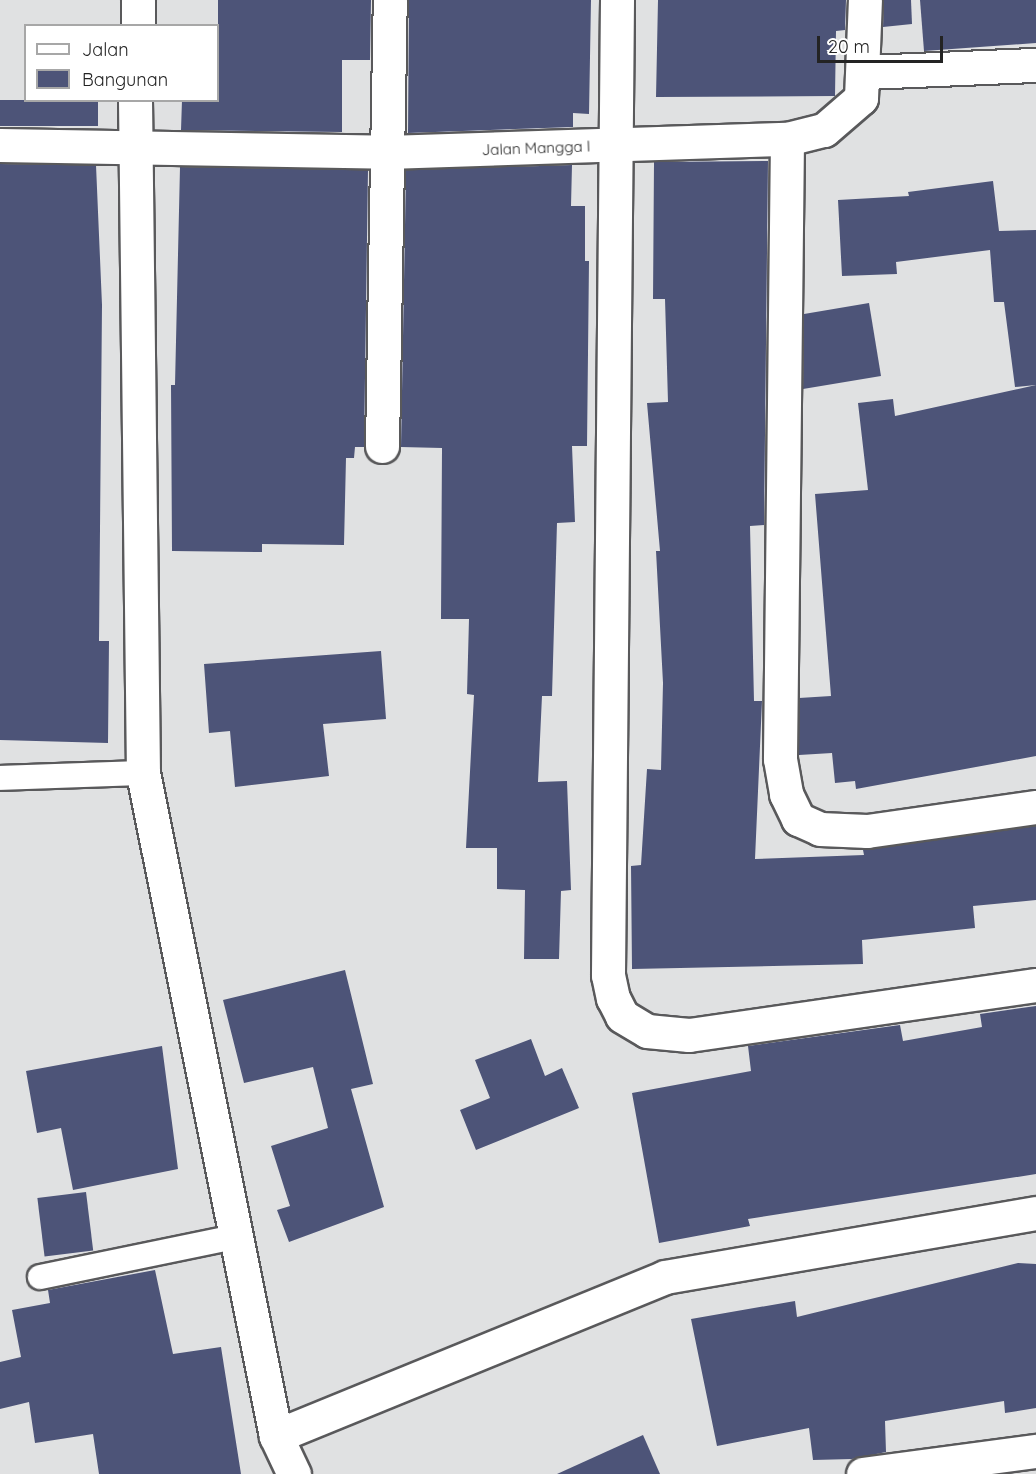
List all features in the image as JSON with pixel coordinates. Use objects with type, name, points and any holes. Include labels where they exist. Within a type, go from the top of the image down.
[{"type":"street","points":[[138,0],[138,24]]},
{"type":"street","points":[[382,446],[390,0]]},
{"type":"street","points":[[617,0],[618,145],[608,975],[622,1016],[648,1031],[689,1035],[1036,985]]},
{"type":"street","name":"Jalan Mangga I","points":[[0,145],[134,144],[387,152],[787,139],[825,130],[843,118],[861,98],[866,72],[865,0]]},
{"type":"street","points":[[866,72],[1036,65]]},
{"type":"street","points":[[135,102],[142,773],[276,1436],[294,1474]]},
{"type":"street","points":[[787,139],[780,759],[786,794],[798,819],[820,829],[867,831],[1036,807]]},
{"type":"street","points":[[276,1436],[665,1277],[1036,1213]]},
{"type":"street","points":[[863,1474],[910,1470],[1036,1451]]},
{"type":"lane","points":[[0,778],[142,773]]},
{"type":"lane","points":[[40,1277],[235,1237]]},
{"type":"building","points":[[218,0],[371,0],[370,60],[342,60],[342,132],[181,130],[182,102],[219,102]]},
{"type":"building","points":[[409,0],[591,0],[589,114],[573,113],[573,127],[408,133]]},
{"type":"building","points":[[658,0],[846,0],[845,30],[836,31],[835,96],[656,97]]},
{"type":"building","points":[[884,0],[911,0],[912,24],[883,27]]},
{"type":"building","points":[[920,0],[1036,0],[1036,43],[924,51]]},
{"type":"building","points":[[0,100],[98,102],[98,126],[0,126]]},
{"type":"building","points":[[768,161],[764,525],[750,526],[754,701],[762,701],[755,859],[864,855],[863,850],[1036,826],[1036,900],[973,906],[975,928],[862,940],[863,964],[632,969],[631,866],[641,865],[647,769],[661,770],[663,683],[656,551],[660,551],[647,403],[668,402],[665,299],[653,299],[654,162]]},
{"type":"building","points":[[0,164],[96,165],[102,305],[99,641],[109,641],[108,743],[0,740]]},
{"type":"building","points":[[572,165],[571,206],[585,206],[585,261],[589,261],[587,446],[572,446],[575,522],[557,523],[552,696],[542,696],[538,782],[567,781],[571,890],[561,891],[559,959],[524,959],[525,890],[497,889],[497,848],[466,848],[474,695],[467,694],[469,619],[441,619],[442,448],[401,447],[406,170]]},
{"type":"building","points":[[180,167],[368,170],[364,447],[355,447],[354,458],[346,458],[344,545],[262,544],[262,552],[172,551],[171,385],[175,385]]},
{"type":"building","points":[[993,181],[999,231],[1036,230],[1036,385],[1015,387],[1004,302],[994,302],[990,250],[896,262],[897,274],[842,276],[838,200],[909,196],[908,192]]},
{"type":"building","points":[[869,303],[881,376],[803,389],[804,314]]},
{"type":"building","points":[[1036,385],[1036,756],[856,789],[855,781],[835,783],[832,753],[799,755],[799,698],[831,696],[815,494],[868,490],[858,403],[893,399],[895,416]]},
{"type":"building","points":[[381,651],[386,719],[323,724],[329,776],[235,787],[230,731],[209,733],[204,664]]},
{"type":"building","points":[[345,970],[373,1084],[351,1089],[384,1207],[289,1242],[277,1210],[290,1206],[271,1146],[328,1128],[313,1067],[244,1083],[223,1000]]},
{"type":"building","points":[[1036,1006],[1036,1174],[748,1219],[750,1226],[659,1243],[632,1093],[751,1071],[748,1046],[900,1025],[903,1041],[982,1027],[980,1014]]},
{"type":"building","points":[[531,1039],[545,1076],[562,1068],[579,1108],[476,1150],[460,1110],[490,1098],[475,1060]]},
{"type":"building","points":[[162,1046],[178,1169],[73,1190],[61,1128],[37,1133],[26,1071]]},
{"type":"building","points":[[86,1192],[93,1251],[45,1257],[37,1198]]},
{"type":"building","points":[[1018,1263],[1036,1264],[1036,1408],[1005,1413],[1004,1401],[885,1421],[886,1452],[852,1459],[813,1460],[809,1428],[717,1446],[691,1319],[795,1301],[797,1317]]},
{"type":"building","points":[[155,1270],[173,1354],[221,1347],[241,1474],[99,1474],[93,1434],[35,1443],[29,1402],[0,1409],[0,1362],[21,1357],[12,1310],[50,1303],[48,1290]]},
{"type":"building","points":[[643,1435],[660,1474],[557,1474]]}]
